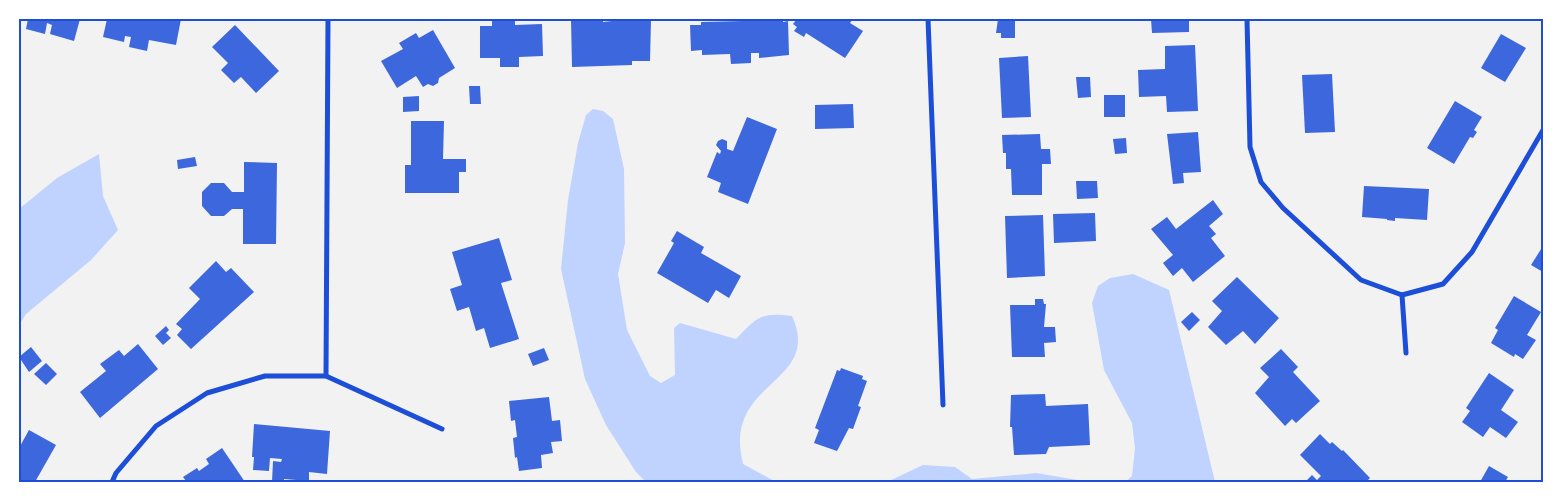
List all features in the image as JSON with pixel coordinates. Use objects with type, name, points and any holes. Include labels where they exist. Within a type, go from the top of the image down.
[{"type":"street","points":[[326,376],[328,19]]},
{"type":"street","points":[[928,19],[943,405]]},
{"type":"street","points":[[1247,19],[1250,147],[1261,182],[1283,208],[1362,280],[1402,295],[1443,284],[1472,252],[1543,130]]},
{"type":"street","points":[[1402,295],[1406,353]]},
{"type":"street","points":[[112,482],[116,473],[156,426],[207,394],[266,376],[326,376],[442,429]]},
{"type":"water","points":[[593,109],[603,111],[613,119],[624,169],[625,243],[618,274],[627,330],[650,376],[661,383],[675,375],[674,328],[680,323],[736,339],[760,318],[773,315],[792,316],[798,335],[797,350],[782,374],[750,407],[740,433],[743,464],[776,482],[646,482],[636,472],[606,425],[585,379],[561,269],[568,200],[578,143],[586,115]]},
{"type":"water","points":[[99,154],[103,196],[118,230],[91,260],[26,314],[19,325],[19,209],[57,178]]},
{"type":"water","points":[[1133,274],[1169,290],[1215,482],[1125,482],[1132,476],[1135,448],[1132,423],[1104,370],[1092,303],[1098,286],[1110,278]]},
{"type":"water","points":[[923,465],[955,467],[972,479],[1036,473],[1090,482],[887,482]]},
{"type":"building","points":[[28,19],[80,19],[74,41],[50,34],[52,25],[47,23],[45,34],[26,29]]},
{"type":"building","points":[[107,19],[181,19],[176,45],[149,40],[147,51],[129,47],[131,37],[125,36],[124,42],[103,37]]},
{"type":"building","points":[[515,19],[515,25],[542,24],[543,56],[519,57],[519,67],[500,67],[500,58],[480,58],[480,26],[492,26],[492,20]]},
{"type":"building","points":[[571,19],[603,19],[603,22],[612,21],[612,19],[651,20],[650,61],[632,61],[632,65],[572,67]]},
{"type":"building","points":[[743,19],[783,19],[783,22],[788,21],[789,55],[759,58],[759,53],[751,53],[751,63],[731,64],[730,54],[702,55],[702,50],[691,51],[690,25],[701,25],[701,22],[743,21]]},
{"type":"building","points":[[794,19],[850,19],[852,20],[850,23],[863,31],[845,58],[806,33],[804,37],[794,31],[797,27],[793,24],[796,20]]},
{"type":"building","points":[[998,19],[1020,19],[1015,21],[1015,38],[1001,38],[1001,33],[996,33]]},
{"type":"building","points":[[1151,19],[1189,19],[1189,32],[1152,33]]},
{"type":"building","points":[[235,25],[279,71],[256,93],[241,77],[234,83],[221,70],[228,63],[212,47]]},
{"type":"building","points":[[433,30],[455,68],[439,78],[438,83],[433,86],[428,84],[423,87],[416,76],[397,88],[381,61],[403,49],[399,43],[416,33],[419,38]]},
{"type":"building","points":[[1501,34],[1526,48],[1505,82],[1481,68]]},
{"type":"building","points":[[1195,45],[1198,111],[1167,112],[1166,96],[1139,97],[1138,70],[1165,69],[1165,46]]},
{"type":"building","points":[[1028,56],[1031,117],[1002,118],[999,58]]},
{"type":"building","points":[[1332,74],[1335,132],[1305,133],[1302,75]]},
{"type":"building","points":[[1076,77],[1090,77],[1091,97],[1078,98]]},
{"type":"building","points":[[469,86],[480,86],[481,104],[470,104]]},
{"type":"building","points":[[1104,95],[1125,95],[1125,117],[1104,117]]},
{"type":"building","points":[[419,96],[419,111],[403,112],[403,97]]},
{"type":"building","points":[[1455,101],[1482,117],[1474,130],[1477,132],[1473,138],[1470,137],[1454,164],[1427,148]]},
{"type":"building","points":[[853,104],[854,128],[815,129],[815,105]]},
{"type":"building","points":[[747,117],[777,129],[748,204],[718,192],[721,183],[707,177],[717,152],[720,154],[721,151],[716,145],[718,141],[722,139],[727,141],[727,149],[733,151]]},
{"type":"building","points":[[411,121],[444,121],[443,159],[466,159],[466,172],[459,172],[459,193],[405,193],[405,165],[411,165]]},
{"type":"building","points":[[1198,132],[1201,172],[1183,173],[1184,183],[1173,184],[1167,134]]},
{"type":"building","points":[[1040,134],[1041,149],[1050,149],[1051,164],[1042,164],[1042,195],[1012,195],[1011,169],[1006,169],[1006,153],[1003,153],[1002,135]]},
{"type":"building","points":[[1126,138],[1127,153],[1115,154],[1113,139]]},
{"type":"building","points":[[195,157],[197,166],[178,169],[177,160]]},
{"type":"building","points":[[244,162],[277,163],[276,244],[243,244],[243,209],[232,209],[224,216],[211,216],[202,206],[202,192],[211,183],[224,183],[232,192],[244,192]]},
{"type":"building","points":[[1076,181],[1097,181],[1098,198],[1077,199]]},
{"type":"building","points":[[1364,186],[1429,189],[1427,220],[1395,218],[1395,221],[1362,217]]},
{"type":"building","points":[[1213,200],[1223,214],[1209,226],[1216,234],[1211,238],[1225,256],[1193,282],[1182,268],[1173,276],[1163,263],[1173,255],[1151,229],[1167,217],[1176,229]]},
{"type":"building","points":[[1095,213],[1096,241],[1054,243],[1053,214]]},
{"type":"building","points":[[1043,215],[1045,276],[1007,278],[1005,216]]},
{"type":"building","points":[[677,231],[704,247],[701,253],[741,276],[729,298],[716,290],[708,303],[657,273],[674,243],[671,241]]},
{"type":"building","points":[[499,238],[512,280],[501,283],[519,339],[490,348],[484,328],[476,331],[469,307],[457,311],[450,289],[462,285],[452,252]]},
{"type":"building","points":[[1543,246],[1543,272],[1531,265]]},
{"type":"building","points":[[216,261],[226,272],[231,268],[254,292],[191,349],[177,335],[182,329],[176,324],[200,299],[189,288]]},
{"type":"building","points":[[1237,277],[1279,318],[1255,344],[1243,331],[1226,345],[1208,327],[1222,311],[1212,301]]},
{"type":"building","points":[[1514,296],[1541,312],[1527,335],[1536,340],[1523,359],[1515,354],[1514,357],[1491,343],[1498,330],[1495,328]]},
{"type":"building","points":[[1035,299],[1043,299],[1044,304],[1046,304],[1044,327],[1055,327],[1056,342],[1044,343],[1045,357],[1012,357],[1010,305],[1035,305]]},
{"type":"building","points":[[1192,312],[1200,320],[1189,331],[1181,322]]},
{"type":"building","points":[[166,326],[169,330],[166,333],[171,338],[163,345],[155,336]]},
{"type":"building","points":[[138,344],[158,369],[100,418],[80,392],[106,371],[100,364],[119,350],[124,356]]},
{"type":"building","points":[[31,347],[42,361],[29,372],[19,357]]},
{"type":"building","points":[[544,348],[549,360],[533,366],[528,354]]},
{"type":"building","points":[[1281,349],[1298,367],[1293,372],[1320,401],[1296,423],[1292,419],[1285,426],[1255,393],[1269,377],[1260,368]]},
{"type":"building","points":[[46,363],[57,374],[46,385],[34,374]]},
{"type":"building","points":[[841,368],[863,376],[862,379],[867,381],[858,406],[861,407],[853,429],[849,428],[837,451],[814,443],[819,430],[815,428],[837,370],[840,371]]},
{"type":"building","points":[[1489,373],[1514,390],[1501,410],[1518,422],[1506,438],[1490,427],[1483,437],[1462,422],[1470,411],[1466,408]]},
{"type":"building","points":[[1045,394],[1046,406],[1088,404],[1090,445],[1049,447],[1046,454],[1014,455],[1012,427],[1010,427],[1011,395]]},
{"type":"building","points":[[549,397],[552,421],[560,420],[562,441],[551,442],[553,453],[541,455],[542,468],[519,471],[517,457],[515,458],[513,438],[517,437],[515,420],[511,421],[509,401]]},
{"type":"building","points":[[254,424],[330,431],[327,474],[309,472],[309,481],[284,479],[284,482],[272,482],[273,461],[281,462],[282,459],[270,458],[269,471],[253,470]]},
{"type":"building","points":[[29,430],[56,445],[35,482],[19,482],[19,448]]},
{"type":"building","points":[[1320,434],[1330,444],[1332,442],[1343,450],[1370,478],[1366,482],[1305,482],[1312,475],[1317,480],[1321,476],[1300,455]]},
{"type":"building","points":[[222,448],[245,482],[184,482],[186,481],[183,477],[197,468],[199,471],[209,464],[206,459]]},
{"type":"building","points":[[1489,466],[1508,477],[1505,482],[1480,482]]}]
